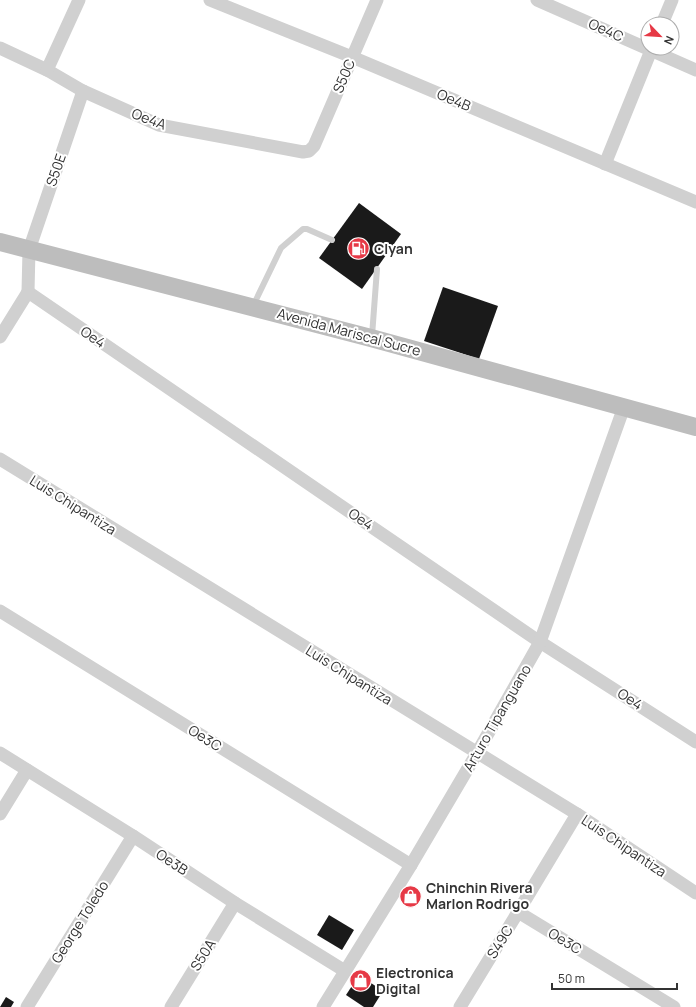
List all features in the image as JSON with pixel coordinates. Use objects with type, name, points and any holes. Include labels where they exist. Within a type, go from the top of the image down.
[{"type":"main road","name":"Avenida Mariscal Sucre","points":[[0,242],[372,338],[696,427]]},
{"type":"street","points":[[47,70],[79,0]]},
{"type":"street","name":"Oe4B","points":[[210,0],[352,57],[696,202]]},
{"type":"street","name":"S50C","points":[[309,150],[314,146],[377,0]]},
{"type":"street","name":"Oe4C","points":[[537,0],[640,44]]},
{"type":"street","points":[[665,16],[672,0]]},
{"type":"street","name":"Oe4A","points":[[0,48],[47,70],[83,91],[159,125],[303,152],[309,150]]},
{"type":"street","points":[[605,164],[648,56]]},
{"type":"street","name":"Oe4C","points":[[666,56],[696,70]]},
{"type":"street","name":"S50E","points":[[28,292],[29,250],[83,91]]},
{"type":"street","points":[[0,337],[28,292]]},
{"type":"street","name":"Oe4","points":[[28,292],[540,642],[696,742]]},
{"type":"street","name":"Arturo Tipanguano","points":[[323,1007],[411,865],[540,642],[624,407]]},
{"type":"street","name":"Luis Chipantiza","points":[[0,460],[577,814],[696,893]]},
{"type":"street","name":"Oe3C","points":[[0,611],[411,865]]},
{"type":"street","name":"Oe3B","points":[[0,753],[133,836],[235,903],[345,971]]},
{"type":"street","points":[[0,814],[27,770]]},
{"type":"street","name":"S49C","points":[[460,1007],[577,814]]},
{"type":"street","name":"George Toledo","points":[[27,1007],[133,836]]},
{"type":"street","name":"S50A","points":[[171,1007],[235,903]]},
{"type":"street","name":"Oe3C","points":[[518,912],[674,1007]]},
{"type":"lane","points":[[252,308],[281,248],[303,230],[307,229],[332,240]]},
{"type":"lane","points":[[372,338],[377,269]]},
{"type":"building","name":"Clyan","points":[[359,203],[401,234],[362,289],[319,258]]},
{"type":"building","points":[[443,287],[498,306],[479,359],[424,341]]},
{"type":"building","points":[[329,915],[354,930],[342,950],[317,935]]},
{"type":"building","points":[[359,975],[383,991],[373,1007],[364,1007],[346,995]]},
{"type":"building","points":[[6,997],[14,1002],[11,1007],[0,1007]]},
{"type":"place","name":"Clyan","points":[[358,249]]},
{"type":"place","name":"Chinchin Rivera Marlon Rodrigo","points":[[411,896]]},
{"type":"place","name":"Electronica Digital","points":[[360,981]]}]
